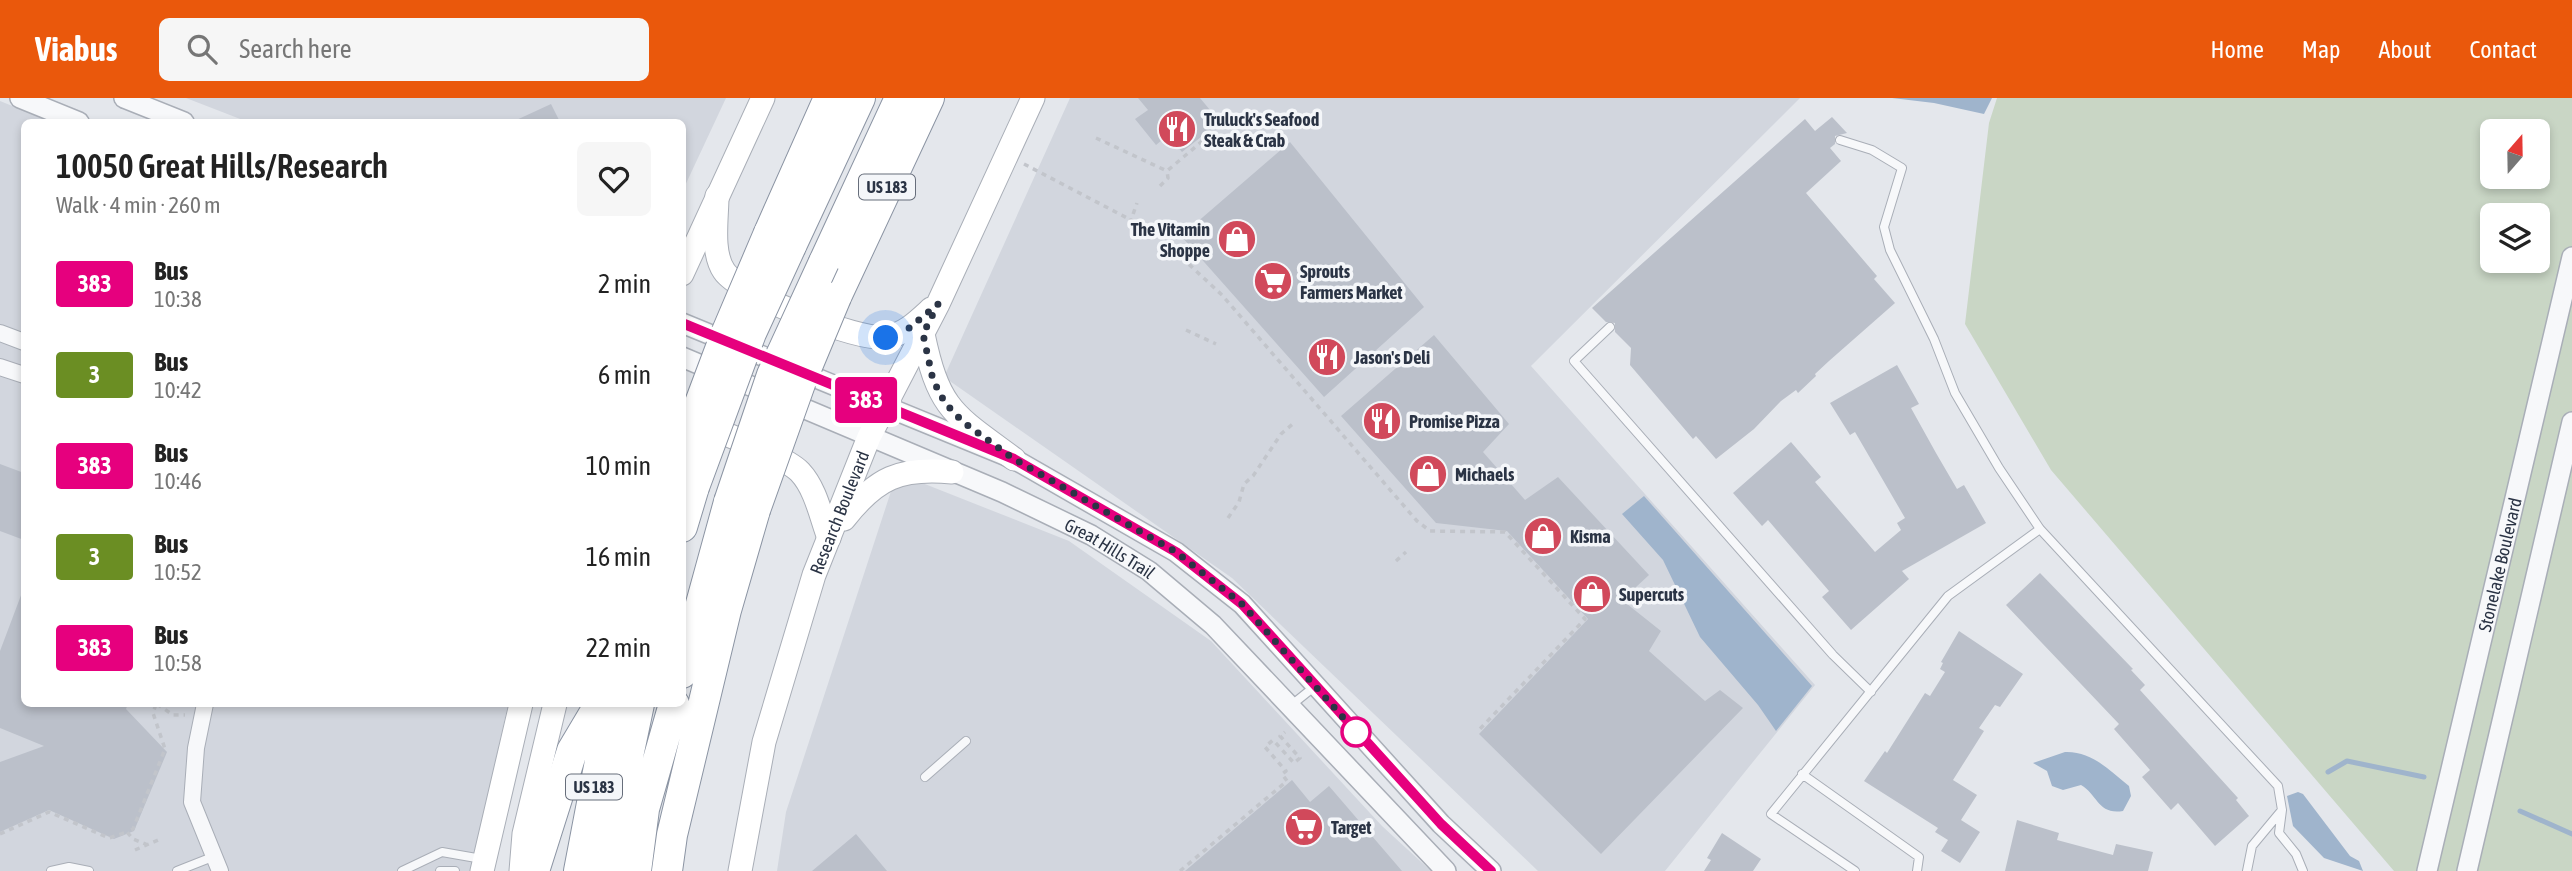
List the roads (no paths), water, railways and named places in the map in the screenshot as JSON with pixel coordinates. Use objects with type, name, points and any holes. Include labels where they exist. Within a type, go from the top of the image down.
[{"type":"highway","points":[[686,514],[751,333],[823,98]]},
{"type":"highway","points":[[810,138],[829,98]]},
{"type":"highway","points":[[686,439],[726,334],[860,98]]},
{"type":"highway","points":[[686,662],[742,506],[801,381],[836,265],[922,100]]},
{"type":"highway","points":[[667,871],[672,835],[726,610],[742,506]]},
{"type":"highway","points":[[534,871],[572,751],[598,707]]},
{"type":"highway","name":"US 183","points":[[579,871],[610,707]]},
{"type":"highway","points":[[608,871],[611,837],[638,707]]},
{"type":"highway","points":[[636,871],[644,809],[673,707]]},
{"type":"main road","points":[[689,247],[717,196],[763,98]]},
{"type":"main road","name":"Research Boulevard","points":[[740,871],[764,742],[780,682],[829,538],[869,438],[938,304],[1033,98]]},
{"type":"main road","points":[[717,196],[718,257],[724,271],[747,291],[860,337],[886,338],[908,329],[938,304]]},
{"type":"main road","points":[[923,334],[933,380],[945,403],[963,422],[1014,459]]},
{"type":"main road","points":[[686,420],[742,440],[799,471],[811,489],[829,538]]},
{"type":"main road","points":[[829,538],[861,497],[877,484],[898,474],[921,469],[952,472]]},
{"type":"main road","points":[[483,865],[520,707]]},
{"type":"main road","points":[[521,871],[524,834],[554,707]]},
{"type":"street","points":[[20,98],[72,119]]},
{"type":"street","points":[[124,98],[176,119]]},
{"type":"street","name":"Stonelake Boulevard","points":[[2427,871],[2572,257]]},
{"type":"street","name":"Great Hills Trail","points":[[686,325],[1014,459],[1176,552],[1242,604],[1314,687],[1441,824],[1491,871]]},
{"type":"street","points":[[0,333],[21,341]]},
{"type":"street","name":"Great Hills Trail","points":[[686,359],[952,472],[1091,535],[1149,571],[1213,625],[1446,871]]},
{"type":"street","points":[[0,368],[21,374]]},
{"type":"street","points":[[2467,871],[2572,422]]},
{"type":"street","points":[[204,707],[196,748],[192,802],[217,863]]},
{"type":"lane","points":[[1840,139],[1872,150],[1902,168],[1884,227],[1890,250],[1934,340],[1955,393],[1999,468],[2040,529],[2278,786],[2282,810],[2279,833],[2296,854],[2303,871]]},
{"type":"lane","points":[[1610,327],[1574,361],[1833,655],[1871,692]]},
{"type":"lane","points":[[1855,871],[1771,814],[1948,596],[2040,529]]},
{"type":"lane","points":[[1289,708],[1314,687]]},
{"type":"lane","points":[[925,777],[966,741]]},
{"type":"lane","points":[[1802,774],[1919,856],[1917,871]]},
{"type":"lane","points":[[2247,871],[2252,846],[2282,810]]},
{"type":"lane","points":[[402,871],[442,852],[483,865]]},
{"type":"lane","points":[[177,871],[217,863]]},
{"type":"lane","points":[[51,871],[69,867],[89,871]]},
{"type":"lane","points":[[440,871],[455,871]]},
{"type":"water","points":[[1892,98],[1992,98],[1984,114],[1934,103]]},
{"type":"water","points":[[1644,496],[1812,686],[1776,731],[1758,705],[1700,637],[1663,560],[1622,514]]},
{"type":"water","points":[[2065,752],[2092,758],[2129,786],[2131,796],[2123,811],[2103,807],[2081,785],[2063,790],[2052,786],[2047,771],[2033,763]]},
{"type":"water","points":[[2298,792],[2303,794],[2350,856],[2359,861],[2363,871],[2324,858],[2293,826],[2287,796]]},
{"type":"waterway","points":[[2328,772],[2347,761],[2424,777]]},
{"type":"waterway","points":[[2520,811],[2572,834]]},
{"type":"place","name":"Truluck's Seafood Steak & Crab","points":[[1177,129]]},
{"type":"place","name":"The Vitamin Shoppe","points":[[1237,239]]},
{"type":"place","name":"Sprouts Farmers Market","points":[[1273,281]]},
{"type":"place","name":"Jason's Deli","points":[[1327,357]]},
{"type":"place","name":"Promise Pizza","points":[[1382,421]]},
{"type":"place","name":"Michaels","points":[[1428,474]]},
{"type":"place","name":"Kisma","points":[[1543,536]]},
{"type":"place","name":"Supercuts","points":[[1592,594]]},
{"type":"place","name":"Target","points":[[1304,827]]}]
